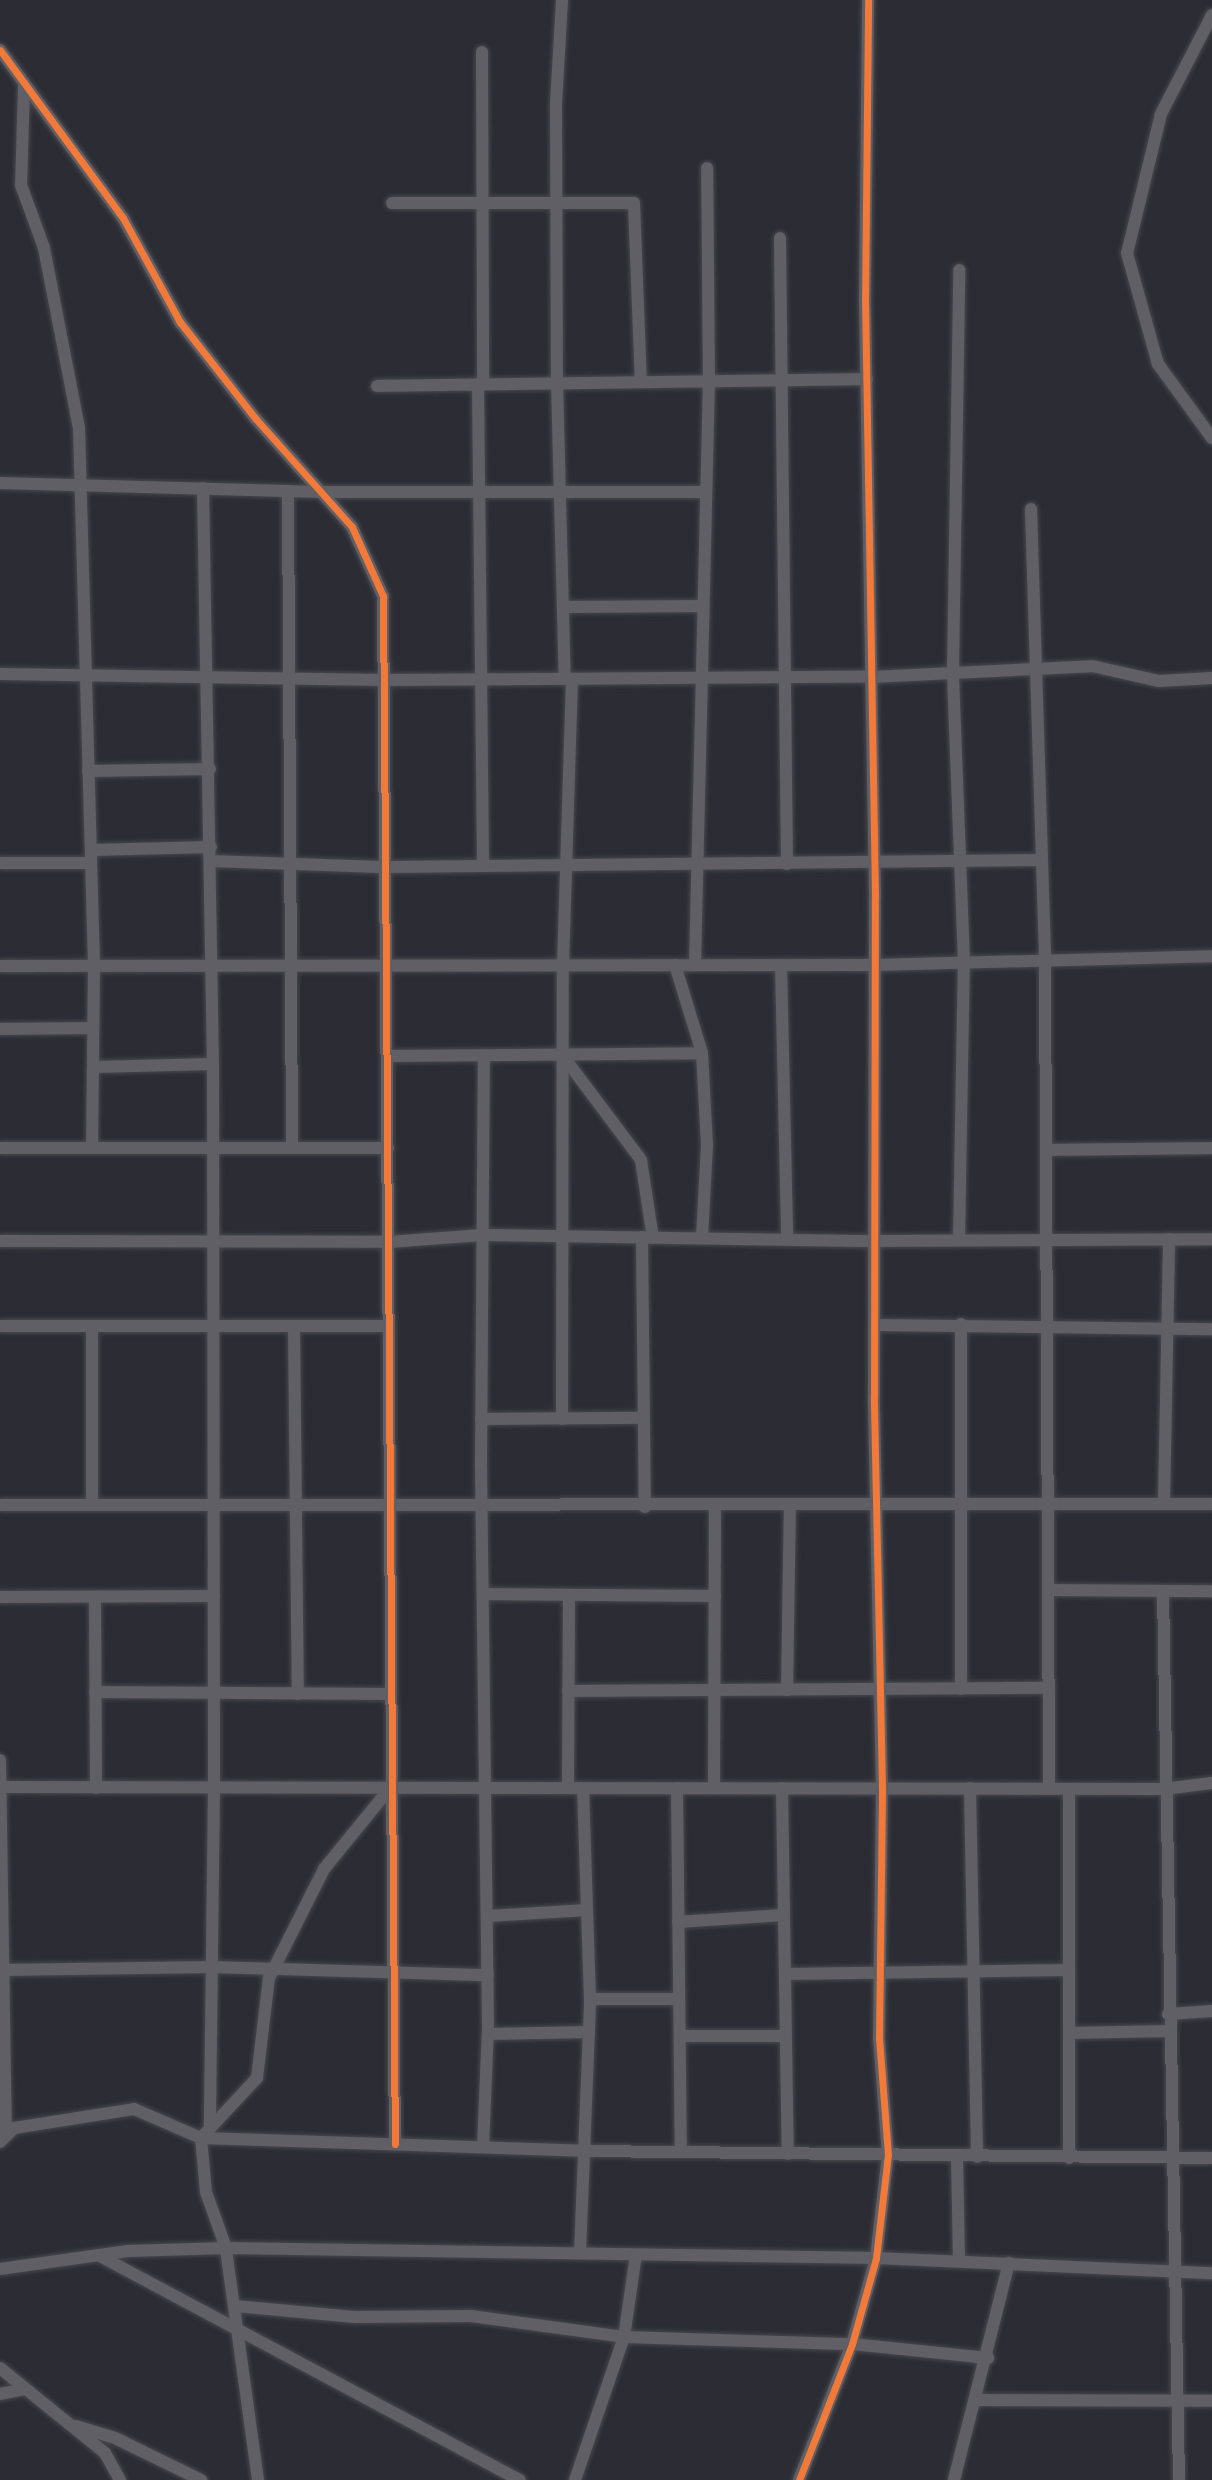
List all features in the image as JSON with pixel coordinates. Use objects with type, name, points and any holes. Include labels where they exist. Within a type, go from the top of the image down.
[{"type":"street","points":[[562,0],[557,203],[557,383],[563,607],[568,679],[563,965],[566,1191],[561,1236],[562,1419]]},
{"type":"street","points":[[799,2480],[852,2344],[876,2258],[888,2155],[879,2039],[882,1788],[874,1325],[874,863],[867,379],[868,0]]},
{"type":"street","points":[[1212,15],[1161,114],[1127,253],[1158,364],[1212,438]]},
{"type":"street","points":[[0,50],[123,218],[180,322],[255,418],[352,527],[383,596],[388,966],[390,1788],[395,2144]]},
{"type":"street","points":[[482,52],[479,494],[483,866]]},
{"type":"street","points":[[24,86],[21,185],[44,248],[79,428],[94,965],[92,1148]]},
{"type":"street","points":[[695,965],[709,381],[707,168]]},
{"type":"street","points":[[392,203],[634,203],[641,382]]},
{"type":"street","points":[[780,238],[786,864]]},
{"type":"street","points":[[958,1240],[964,962],[953,671],[959,270]]},
{"type":"street","points":[[377,386],[867,379]]},
{"type":"street","points":[[0,483],[321,492],[706,492]]},
{"type":"street","points":[[203,488],[211,847],[214,1506],[212,1966],[205,2133],[206,2192],[226,2248],[240,2332],[258,2480]]},
{"type":"street","points":[[288,491],[292,1148]]},
{"type":"street","points":[[1031,509],[1045,960],[1049,1789]]},
{"type":"street","points":[[563,607],[703,606]]},
{"type":"street","points":[[0,674],[480,680],[871,677],[1036,666],[1092,666],[1159,681],[1212,678]]},
{"type":"street","points":[[88,771],[210,769]]},
{"type":"street","points":[[0,863],[211,847]]},
{"type":"street","points":[[211,861],[387,867],[1042,860]]},
{"type":"street","points":[[0,965],[874,965],[1212,956]]},
{"type":"street","points":[[675,965],[702,1053],[707,1145],[702,1238]]},
{"type":"street","points":[[780,965],[787,1239]]},
{"type":"street","points":[[0,1030],[93,1028]]},
{"type":"street","points":[[388,1056],[484,1058],[702,1053]]},
{"type":"street","points":[[564,1056],[641,1160],[648,1237],[646,1507]]},
{"type":"street","points":[[483,2147],[488,2034],[481,1419],[484,1058]]},
{"type":"street","points":[[93,1067],[213,1064]]},
{"type":"street","points":[[0,1148],[388,1148]]},
{"type":"street","points":[[1047,1150],[1212,1148]]},
{"type":"street","points":[[0,1241],[389,1242],[482,1235],[874,1241],[1212,1239]]},
{"type":"street","points":[[1164,1504],[1169,1239]]},
{"type":"street","points":[[961,1324],[961,1689]]},
{"type":"street","points":[[874,1325],[1048,1324],[1212,1329]]},
{"type":"street","points":[[0,1326],[389,1326]]},
{"type":"street","points":[[92,1326],[92,1506]]},
{"type":"street","points":[[294,1326],[298,1693]]},
{"type":"street","points":[[481,1419],[645,1418]]},
{"type":"street","points":[[0,1505],[876,1508],[1212,1504]]},
{"type":"street","points":[[714,1788],[715,1507]]},
{"type":"street","points":[[787,1690],[790,1507]]},
{"type":"street","points":[[1048,1590],[1212,1591]]},
{"type":"street","points":[[1163,1591],[1173,2271],[1181,2399],[1179,2480]]},
{"type":"street","points":[[484,1594],[715,1596]]},
{"type":"street","points":[[568,1787],[569,1595]]},
{"type":"street","points":[[0,1597],[214,1597]]},
{"type":"street","points":[[95,1597],[96,1787]]},
{"type":"street","points":[[568,1691],[1049,1688]]},
{"type":"street","points":[[95,1692],[390,1695]]},
{"type":"street","points":[[0,1760],[3,2139]]},
{"type":"street","points":[[0,1787],[1164,1789],[1212,1783]]},
{"type":"street","points":[[205,2133],[257,2078],[274,1969],[324,1869],[390,1788]]},
{"type":"street","points":[[580,2253],[590,1999],[583,1788]]},
{"type":"street","points":[[677,1788],[681,2152]]},
{"type":"street","points":[[782,1788],[788,2154]]},
{"type":"street","points":[[970,1788],[977,2157]]},
{"type":"street","points":[[1069,1789],[1069,2158]]},
{"type":"street","points":[[488,1916],[587,1910]]},
{"type":"street","points":[[678,1922],[784,1915]]},
{"type":"street","points":[[1,1970],[212,1966],[488,1975]]},
{"type":"street","points":[[785,1974],[1069,1970]]},
{"type":"street","points":[[590,1999],[679,1999]]},
{"type":"street","points":[[1168,2014],[1212,2011]]},
{"type":"street","points":[[1069,2033],[1168,2031]]},
{"type":"street","points":[[488,2034],[589,2032]]},
{"type":"street","points":[[680,2036],[786,2036]]},
{"type":"street","points":[[3,2139],[14,2128],[134,2109],[205,2133],[395,2144],[585,2151],[1212,2158]]},
{"type":"street","points":[[957,2156],[959,2261]]},
{"type":"street","points":[[0,2269],[97,2255],[226,2248],[876,2258],[1212,2273]]},
{"type":"street","points":[[97,2255],[520,2480]]},
{"type":"street","points":[[575,2480],[624,2337],[636,2255]]},
{"type":"street","points":[[954,2480],[988,2358],[1009,2263]]},
{"type":"street","points":[[235,2306],[354,2317],[471,2316],[624,2337],[852,2344],[988,2358]]},
{"type":"street","points":[[0,2368],[104,2453],[120,2480]]},
{"type":"street","points":[[0,2394],[25,2389]]},
{"type":"street","points":[[976,2400],[1212,2401]]},
{"type":"street","points":[[68,2423],[115,2438],[201,2480]]},
{"type":"cycle path","points":[[799,2480],[852,2344],[876,2258],[888,2155],[879,2039],[882,1788],[874,1395],[875,896],[865,301],[868,0]]},
{"type":"cycle path","points":[[0,50],[123,218],[180,322],[255,418],[352,527],[383,596],[395,2144]]}]
